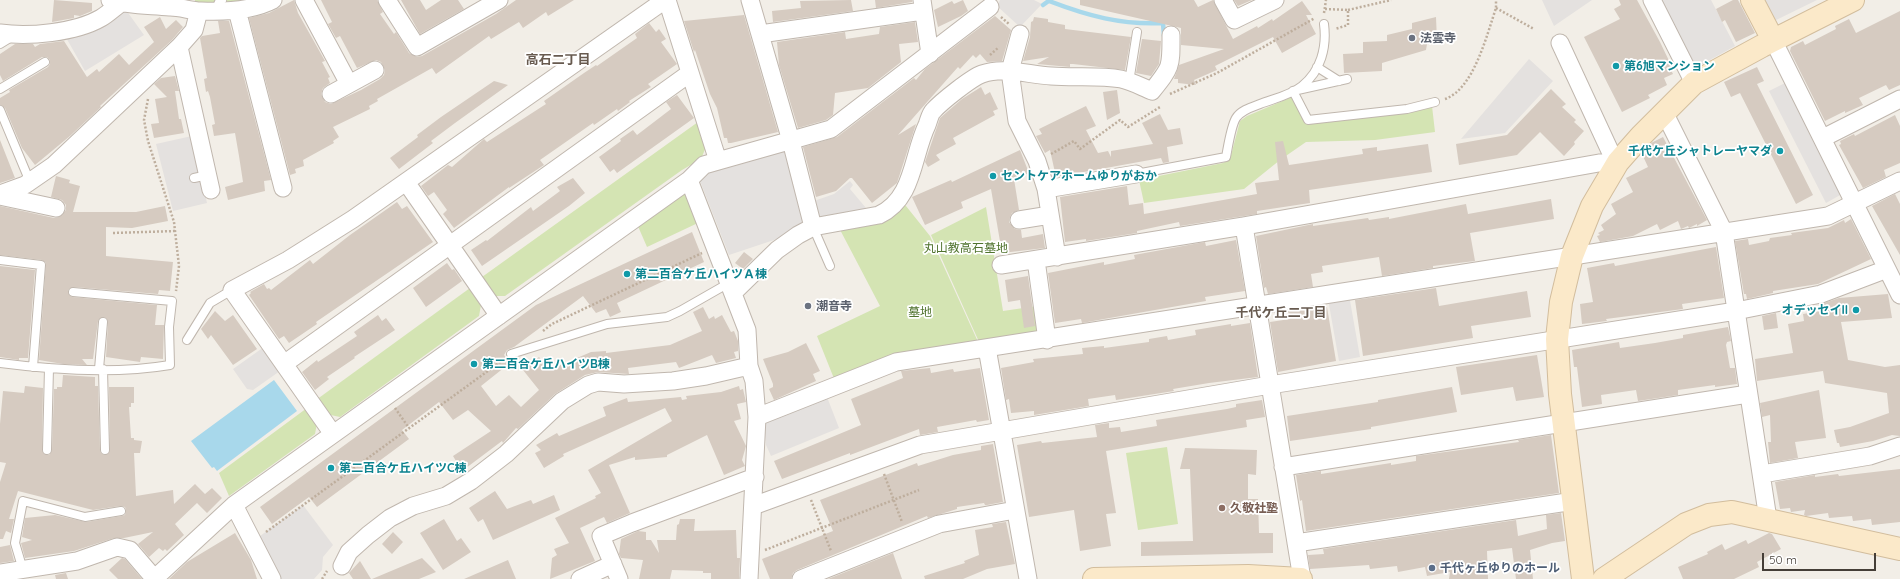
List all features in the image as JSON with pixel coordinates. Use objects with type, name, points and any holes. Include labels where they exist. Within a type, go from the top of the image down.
[{"type":"street","points":[[8,34],[70,29],[85,25],[100,18],[115,2],[180,4],[237,10],[265,4],[273,0]]},
{"type":"street","points":[[304,0],[349,84]]},
{"type":"street","points":[[387,0],[417,47],[499,0]]},
{"type":"street","points":[[333,434],[232,290],[288,260],[406,182],[666,0],[718,161]]},
{"type":"street","points":[[750,0],[791,141],[813,227]]},
{"type":"street","points":[[1223,0],[1234,20],[1275,0]]},
{"type":"street","points":[[1652,0],[1694,83]]},
{"type":"street","points":[[1752,0],[1823,138],[1854,204],[1900,295]]},
{"type":"street","points":[[1583,579],[1565,423],[1560,394],[1557,339],[1561,302],[1572,256],[1592,206],[1618,162],[1664,112],[1694,83],[1773,40],[1854,0]]},
{"type":"street","points":[[760,34],[923,5],[930,54]]},
{"type":"street","points":[[0,195],[25,186],[54,165],[179,47],[212,7]]},
{"type":"street","points":[[0,573],[21,574],[77,561],[117,547],[130,550],[154,578],[234,505],[689,180],[704,165],[831,129],[990,7]]},
{"type":"street","points":[[237,10],[283,188]]},
{"type":"street","points":[[1020,34],[1010,71],[1017,121],[1037,162],[1046,189],[1057,257]]},
{"type":"street","points":[[731,288],[777,250],[798,235],[813,227],[879,215],[889,210],[900,199],[907,184],[920,138],[933,111],[970,81],[982,74],[1010,71],[1050,76],[1121,79],[1152,91],[1169,69],[1171,63],[1171,35]]},
{"type":"street","points":[[1560,43],[1610,151],[1618,162]]},
{"type":"street","points":[[179,47],[204,181]]},
{"type":"street","points":[[331,94],[375,70]]},
{"type":"street","points":[[284,364],[690,73]]},
{"type":"street","points":[[1823,138],[1900,99]]},
{"type":"street","points":[[1664,112],[1724,232],[1768,519]]},
{"type":"street","points":[[1001,265],[1244,226],[1591,164],[1618,162]]},
{"type":"street","points":[[1046,189],[1136,174]]},
{"type":"street","points":[[689,180],[747,330],[749,366],[754,381],[757,417],[749,579]]},
{"type":"street","points":[[757,417],[896,362],[1047,340],[1257,305],[1828,216],[1900,181]]},
{"type":"street","points":[[406,182],[499,316]]},
{"type":"street","points":[[0,195],[56,208]]},
{"type":"street","points":[[1019,220],[1050,215]]},
{"type":"street","points":[[1094,579],[1301,579],[1244,226]]},
{"type":"street","points":[[1036,260],[1047,340]]},
{"type":"street","points":[[753,506],[920,445],[1270,385],[1736,311],[1821,294],[1887,269]]},
{"type":"street","points":[[987,348],[1028,579]]},
{"type":"street","points":[[342,566],[349,552],[390,518],[413,506],[446,496],[471,481],[506,454],[562,401],[588,385],[598,382],[624,384],[673,381],[706,376],[749,366]]},
{"type":"street","points":[[1283,467],[1748,394]]},
{"type":"street","points":[[1762,474],[1870,456],[1900,446]]},
{"type":"street","points":[[580,579],[616,572],[601,536],[755,477]]},
{"type":"street","points":[[1296,543],[1574,501]]},
{"type":"street","points":[[234,505],[272,579]]},
{"type":"street","points":[[801,579],[939,524],[1015,510]]},
{"type":"street","points":[[1604,579],[1686,524],[1709,514],[1732,512],[1900,549]]},
{"type":"lane","points":[[1136,174],[1226,157],[1236,118],[1243,111],[1293,91],[1303,85],[1317,67],[1323,55],[1324,28]]},
{"type":"lane","points":[[1129,82],[1137,32]]},
{"type":"lane","points":[[0,44],[8,34]]},
{"type":"lane","points":[[0,89],[45,62]]},
{"type":"lane","points":[[1317,67],[1339,81]]},
{"type":"lane","points":[[1293,91],[1348,79]]},
{"type":"lane","points":[[1293,91],[1308,120],[1407,109],[1435,102]]},
{"type":"lane","points":[[0,110],[30,182]]},
{"type":"lane","points":[[813,227],[830,266]]},
{"type":"lane","points":[[0,260],[41,265],[33,367]]},
{"type":"lane","points":[[512,354],[607,324],[667,316],[731,288]]},
{"type":"lane","points":[[187,340],[210,303],[232,290]]},
{"type":"lane","points":[[0,363],[49,368],[101,369],[144,369],[170,365],[169,327],[172,301],[73,292]]},
{"type":"lane","points":[[103,322],[101,369],[105,450]]},
{"type":"lane","points":[[47,450],[49,368]]},
{"type":"lane","points":[[21,574],[15,543],[23,501],[85,517],[121,511]]},
{"type":"path","points":[[1152,91],[1165,97],[1217,73],[1325,13],[1326,0]]},
{"type":"path","points":[[1325,9],[1348,10],[1391,0]]},
{"type":"path","points":[[1435,102],[1452,96],[1474,69],[1496,8],[1496,0]]},
{"type":"path","points":[[990,7],[1020,34]]},
{"type":"path","points":[[1496,8],[1534,29]]},
{"type":"path","points":[[1324,28],[1348,25],[1348,10]]},
{"type":"path","points":[[970,81],[978,66],[1002,45]]},
{"type":"path","points":[[153,71],[144,120],[148,141],[174,222],[179,266],[176,291],[172,301]]},
{"type":"path","points":[[1045,157],[1074,141],[1080,149],[1120,120],[1128,128],[1160,107]]},
{"type":"path","points":[[113,233],[175,231]]},
{"type":"path","points":[[540,333],[552,324],[704,252]]},
{"type":"path","points":[[252,542],[512,354]]},
{"type":"path","points":[[386,396],[409,428]]},
{"type":"path","points":[[879,460],[900,517]]},
{"type":"path","points":[[806,487],[829,546]]},
{"type":"path","points":[[750,556],[919,490]]},
{"type":"green space","points":[[195,0],[254,0],[237,5],[195,2]]},
{"type":"green space","points":[[1292,97],[1305,123],[1432,106],[1435,132],[1375,140],[1306,142],[1280,160],[1244,189],[1144,203],[1139,180],[1223,163],[1230,159],[1240,121],[1247,116]]},
{"type":"green space","points":[[698,122],[706,147],[701,159],[682,170],[505,296],[495,296],[482,277]]},
{"type":"green space","points":[[679,194],[688,194],[700,222],[647,247],[637,224]]},
{"type":"green space","name":"墓地","points":[[902,201],[930,236],[979,344],[835,381],[817,336],[880,306],[837,224]]},
{"type":"green space","name":"丸山教高石墓地","points":[[986,207],[1003,311],[1037,306],[1041,329],[1037,335],[980,344],[931,235]]},
{"type":"green space","points":[[470,288],[481,305],[479,316],[340,417],[326,414],[316,400]]},
{"type":"green space","points":[[307,408],[317,423],[315,434],[229,496],[219,473]]},
{"type":"green space","points":[[1167,447],[1178,524],[1138,530],[1126,453]]},
{"type":"shaded area","points":[[1000,0],[1034,0],[1042,4],[1020,27],[997,6]]},
{"type":"shaded area","points":[[1542,0],[1592,0],[1554,26]]},
{"type":"shaded area","points":[[1659,0],[1711,0],[1735,46],[1699,66],[1692,63]]},
{"type":"shaded area","points":[[1760,0],[1817,0],[1772,22]]},
{"type":"shaded area","points":[[126,10],[144,35],[85,71],[64,34]]},
{"type":"shaded area","points":[[1529,59],[1553,81],[1505,133],[1461,139]]},
{"type":"shaded area","points":[[1785,83],[1842,194],[1826,203],[1769,91]]},
{"type":"shaded area","points":[[192,136],[207,203],[173,211],[156,144]]},
{"type":"shaded area","points":[[783,151],[791,156],[805,225],[789,235],[729,255],[700,181],[709,170]]},
{"type":"shaded area","points":[[850,181],[853,185],[850,189],[866,208],[860,214],[818,222],[814,201],[834,194]]},
{"type":"shaded area","points":[[1349,295],[1360,357],[1339,361],[1328,299]]},
{"type":"shaded area","points":[[264,347],[280,371],[253,390],[247,389],[233,369]]},
{"type":"shaded area","points":[[827,397],[839,428],[771,456],[766,445],[764,422]]},
{"type":"shaded area","points":[[303,505],[333,545],[323,557],[322,570],[314,579],[280,579],[260,536]]},
{"type":"water","points":[[274,380],[297,411],[217,471],[214,467],[212,468],[191,441]]},
{"type":"building","points":[[54,0],[92,3],[92,11],[80,16],[74,15],[74,18],[52,22]]},
{"type":"building","points":[[294,0],[298,13],[325,61],[322,62],[330,77],[328,78],[330,83],[323,88],[321,94],[325,102],[331,104],[380,79],[384,75],[385,70],[381,62],[376,60],[357,68],[340,36],[336,38],[328,24],[332,22],[321,0],[377,0],[383,12],[380,14],[394,34],[396,32],[409,53],[417,57],[422,56],[496,14],[516,0],[574,0],[548,16],[546,12],[523,28],[519,22],[491,39],[489,36],[436,74],[432,68],[377,99],[378,101],[369,106],[370,109],[333,127],[339,137],[333,141],[334,143],[303,160],[304,166],[295,169],[296,173],[290,175],[249,18],[269,13]]},
{"type":"building","points":[[401,0],[420,0],[426,10],[441,0],[458,0],[464,9],[420,34]]},
{"type":"building","points":[[851,0],[853,11],[773,22],[772,11],[801,8],[800,1]]},
{"type":"building","points":[[875,0],[912,0],[912,2],[876,8]]},
{"type":"building","points":[[963,0],[968,11],[938,27],[934,10],[952,1],[954,4]]},
{"type":"building","points":[[1080,0],[1194,0],[1198,7],[1213,0],[1233,39],[1257,26],[1258,28],[1272,19],[1273,21],[1302,1],[1312,15],[1306,15],[1316,34],[1282,53],[1273,37],[1215,66],[1217,70],[1194,80],[1196,85],[1178,83],[1178,79],[1174,79],[1179,65],[1224,49],[1181,45],[1181,28],[1080,5]]},
{"type":"building","points":[[1234,0],[1252,0],[1238,6]]},
{"type":"building","points":[[1619,0],[1637,0],[1660,42],[1672,67],[1670,68],[1673,74],[1664,78],[1667,85],[1648,95],[1650,98],[1622,112],[1584,37],[1620,19],[1614,9],[1621,5]]},
{"type":"building","points":[[1733,0],[1738,0],[1755,33],[1736,42],[1725,20],[1722,22],[1716,9]]},
{"type":"building","points":[[1900,11],[1900,85],[1889,90],[1886,85],[1859,98],[1863,105],[1845,113],[1845,111],[1825,121],[1790,51],[1791,47],[1803,41],[1805,45],[1836,29],[1835,26],[1849,19],[1856,33]]},
{"type":"building","points":[[744,15],[778,132],[728,143],[727,138],[724,138],[717,108],[710,94],[695,50],[694,52],[684,21]]},
{"type":"building","points":[[995,16],[1011,30],[1002,61],[987,62],[980,54],[976,58],[973,55],[960,69],[958,67],[898,135],[916,124],[897,183],[872,203],[852,178],[850,178],[836,191],[816,197],[803,147],[837,137],[914,78],[916,80],[925,69]]},
{"type":"building","points":[[160,17],[166,29],[176,20],[183,27],[172,40],[100,106],[101,107],[70,136],[35,165],[22,148],[5,108],[0,105],[0,98],[10,92],[9,90],[48,67],[50,60],[47,57],[42,57],[3,81],[0,75],[0,54],[15,44],[33,44],[35,47],[40,44],[64,41],[87,77],[97,69],[99,72],[119,54],[129,65],[154,42],[144,27]]},
{"type":"building","points":[[1034,17],[1048,19],[1048,22],[1065,25],[1065,29],[1131,37],[1125,70],[1073,64],[1070,64],[1070,67],[1037,64],[1049,57],[1023,61],[1030,37],[1031,22],[1033,21]]},
{"type":"building","name":"法雲寺","points":[[1436,17],[1437,41],[1427,44],[1426,50],[1382,63],[1382,71],[1344,73],[1343,54],[1363,53],[1363,42],[1387,41],[1387,35],[1412,29],[1412,23]]},
{"type":"building","points":[[218,21],[229,21],[271,180],[264,181],[265,191],[228,200],[225,187],[243,182],[239,156],[235,133],[214,136],[212,125],[215,124],[210,97],[208,91],[206,92],[204,79],[207,78],[200,38],[202,36],[220,33]]},
{"type":"building","points":[[915,22],[918,42],[899,44],[901,62],[868,88],[835,93],[833,115],[826,120],[798,128],[779,65],[777,42],[845,32],[846,39],[879,34],[880,27]]},
{"type":"building","points":[[649,23],[656,32],[659,29],[666,39],[661,42],[677,64],[648,84],[651,87],[629,101],[630,102],[618,111],[617,109],[594,125],[593,123],[540,160],[544,165],[509,187],[454,228],[443,214],[447,210],[434,192],[428,196],[421,186],[448,165],[452,167],[484,139],[487,142],[546,104],[544,101],[637,38],[635,34]]},
{"type":"building","points":[[1142,39],[1161,41],[1159,64],[1151,76],[1136,73]]},
{"type":"building","name":"千代ケ丘シャトレーヤマダ","points":[[1757,67],[1764,81],[1757,84],[1813,195],[1796,204],[1740,93],[1731,97],[1724,82]]},
{"type":"building","points":[[175,76],[179,91],[175,91],[179,119],[181,119],[184,133],[154,138],[151,124],[159,123],[155,99],[167,97],[154,84],[161,78]]},
{"type":"building","points":[[494,81],[508,85],[431,141],[433,143],[399,169],[390,158],[441,117]]},
{"type":"building","points":[[981,87],[985,95],[990,92],[998,109],[993,111],[995,115],[953,138],[956,144],[936,155],[940,160],[928,167],[925,162],[940,118],[962,99]]},
{"type":"building","points":[[1551,89],[1566,104],[1562,107],[1576,120],[1574,122],[1584,131],[1564,156],[1540,132],[1517,155],[1459,165],[1456,144],[1507,135]]},
{"type":"building","points":[[1117,90],[1120,113],[1107,120],[1103,92]]},
{"type":"building","points":[[677,95],[694,118],[617,173],[614,169],[610,172],[599,157],[633,130],[637,135],[671,109],[666,102]]},
{"type":"building","points":[[1086,106],[1096,126],[1086,130],[1098,153],[1108,151],[1111,157],[1111,151],[1153,144],[1142,123],[1160,114],[1168,130],[1180,128],[1183,144],[1167,147],[1169,162],[1163,163],[1161,158],[1056,177],[1050,150],[1045,153],[1036,136],[1042,134],[1039,129]]},
{"type":"building","points":[[1895,115],[1900,126],[1900,163],[1884,170],[1886,177],[1863,188],[1839,145],[1841,144],[1840,141],[1854,134],[1855,136]]},
{"type":"building","points":[[1663,137],[1707,220],[1697,226],[1697,224],[1689,228],[1688,226],[1681,229],[1678,221],[1660,230],[1657,224],[1633,236],[1600,242],[1597,236],[1600,235],[1598,233],[1604,230],[1601,225],[1616,214],[1611,204],[1633,192],[1626,178],[1648,167],[1642,154],[1653,149],[1651,143]]},
{"type":"building","points":[[0,140],[15,178],[0,183]]},
{"type":"building","points":[[1283,141],[1289,165],[1363,154],[1362,149],[1377,147],[1377,151],[1428,144],[1432,172],[1309,190],[1310,203],[1257,211],[1257,214],[1180,226],[1179,222],[1137,231],[1137,233],[1086,241],[1086,239],[1065,242],[1060,197],[1127,186],[1129,205],[1143,203],[1144,214],[1257,194],[1255,183],[1279,180],[1275,142]]},
{"type":"building","points":[[1020,150],[1029,173],[1014,179],[1019,210],[1012,213],[1009,222],[1015,229],[1021,230],[1022,238],[1043,234],[1045,248],[1002,253],[991,189],[961,202],[963,208],[925,225],[912,197],[951,180],[952,182]]},
{"type":"building","points":[[56,176],[70,180],[69,183],[80,186],[73,212],[136,212],[165,206],[168,221],[132,228],[106,227],[106,256],[173,262],[170,291],[159,290],[158,294],[74,287],[69,289],[68,292],[72,297],[157,305],[155,325],[164,325],[163,359],[141,357],[140,362],[106,357],[108,322],[106,318],[103,317],[98,321],[93,359],[82,359],[87,365],[63,364],[39,360],[46,263],[42,260],[0,255],[0,206],[54,218],[59,217],[66,210],[66,205],[62,200],[51,197]]},
{"type":"building","points":[[573,178],[585,193],[569,206],[482,266],[471,250],[486,240],[487,241],[531,207],[533,211],[560,191],[557,187]]},
{"type":"building","points":[[1895,194],[1900,204],[1900,255],[1872,206]]},
{"type":"building","points":[[1551,199],[1554,219],[1470,233],[1475,261],[1433,266],[1433,268],[1382,276],[1379,257],[1322,266],[1323,272],[1311,274],[1313,287],[1268,294],[1266,287],[1264,288],[1256,236],[1313,224],[1313,226],[1368,218],[1369,220],[1389,217],[1389,219],[1466,204],[1468,214]]},
{"type":"building","points":[[397,202],[402,209],[407,206],[433,242],[316,322],[317,324],[289,343],[284,336],[279,339],[249,295],[251,293],[250,292],[264,284],[267,289],[269,288],[271,290],[310,260],[313,264],[350,235]]},
{"type":"building","points":[[1851,219],[1871,259],[1818,284],[1773,291],[1773,293],[1747,299],[1746,294],[1744,294],[1735,241],[1748,239],[1749,245],[1769,241],[1770,238],[1792,235],[1791,233],[1828,228],[1844,220],[1845,223]]},
{"type":"building","points":[[692,232],[704,262],[617,303],[621,312],[610,317],[606,309],[596,313],[583,296],[514,347],[507,350],[504,355],[510,363],[481,386],[496,406],[509,395],[521,407],[539,390],[523,370],[539,357],[549,370],[591,352],[606,351],[606,353],[670,345],[702,331],[693,312],[703,307],[709,319],[714,316],[715,319],[722,315],[731,332],[734,331],[738,341],[738,351],[734,352],[736,358],[716,363],[712,355],[679,368],[676,362],[628,368],[629,374],[598,372],[585,375],[555,394],[518,429],[516,428],[503,443],[502,441],[462,471],[453,456],[491,431],[468,410],[453,420],[439,402],[402,430],[409,439],[317,507],[309,497],[272,524],[260,507],[536,305]]},
{"type":"building","points":[[1236,240],[1245,291],[1205,297],[1206,301],[1082,323],[1081,319],[1055,323],[1048,273],[1104,262],[1104,265],[1135,259],[1134,255],[1205,242],[1206,246]]},
{"type":"building","points":[[1716,247],[1724,298],[1682,304],[1683,309],[1606,319],[1607,321],[1582,324],[1580,304],[1593,302],[1587,268],[1614,263],[1615,266]]},
{"type":"building","points":[[744,252],[753,259],[743,269],[735,263]]},
{"type":"building","points":[[447,263],[452,270],[454,269],[462,281],[426,307],[413,288]]},
{"type":"building","points":[[0,266],[35,270],[28,358],[19,358],[19,360],[0,357]]},
{"type":"building","points":[[1028,276],[1035,326],[1024,328],[1020,300],[1008,302],[1005,280]]},
{"type":"building","points":[[1436,288],[1439,306],[1527,291],[1531,317],[1471,326],[1473,338],[1363,356],[1355,300]]},
{"type":"building","points":[[1888,294],[1892,318],[1841,322],[1848,360],[1885,367],[1900,365],[1900,436],[1892,435],[1873,441],[1840,447],[1839,443],[1837,443],[1834,430],[1850,427],[1889,413],[1887,393],[1825,383],[1823,371],[1757,381],[1755,359],[1793,353],[1788,324],[1804,321],[1803,314],[1821,311],[1821,304],[1839,298]]},
{"type":"building","points":[[1317,306],[1318,309],[1327,307],[1336,361],[1278,372],[1270,322],[1290,319],[1288,311]]},
{"type":"building","points":[[215,311],[225,321],[233,315],[257,349],[233,365],[211,335],[208,339],[201,329]]},
{"type":"building","points":[[1776,313],[1778,328],[1764,330],[1762,316]]},
{"type":"building","points":[[378,315],[382,321],[386,318],[395,330],[327,377],[329,379],[315,390],[302,372],[317,360],[318,362],[357,336],[354,332]]},
{"type":"building","points":[[1250,323],[1258,377],[1209,383],[1173,389],[1174,391],[1116,400],[1115,395],[1088,399],[1089,406],[1034,415],[1034,411],[1011,413],[1009,399],[1006,400],[1001,368],[1034,362],[1033,359],[1083,354],[1082,348],[1104,346],[1104,348],[1149,342],[1149,339],[1167,336],[1168,340],[1196,335],[1195,330],[1231,324],[1231,326]]},
{"type":"building","points":[[1728,327],[1731,341],[1727,342],[1726,345],[1730,368],[1735,368],[1737,384],[1715,387],[1715,385],[1678,390],[1678,395],[1638,401],[1636,390],[1601,395],[1602,404],[1582,407],[1577,367],[1574,367],[1572,350],[1619,342],[1620,348],[1655,343],[1683,338],[1683,335]]},
{"type":"building","points":[[806,343],[820,371],[813,374],[816,381],[774,400],[769,389],[773,387],[773,384],[763,359],[788,352]]},
{"type":"building","points":[[1537,355],[1544,397],[1516,401],[1513,387],[1461,395],[1456,367]]},
{"type":"building","points":[[930,368],[931,373],[953,369],[954,372],[980,368],[989,420],[977,422],[976,420],[937,427],[938,432],[920,435],[919,429],[782,479],[774,461],[861,425],[851,399],[903,378],[901,371]]},
{"type":"building","points":[[63,375],[95,377],[95,386],[98,386],[100,450],[101,453],[105,455],[108,454],[110,450],[109,387],[134,387],[134,403],[131,403],[131,407],[129,407],[131,438],[142,441],[140,453],[134,453],[136,496],[173,490],[174,504],[195,484],[205,494],[212,488],[222,498],[207,513],[197,503],[175,524],[184,535],[167,551],[165,549],[163,551],[159,548],[149,557],[138,544],[153,532],[124,538],[114,538],[74,551],[25,558],[21,543],[32,540],[22,537],[25,518],[55,515],[86,522],[122,516],[125,515],[126,510],[125,507],[120,506],[93,510],[18,491],[9,519],[14,519],[11,533],[6,531],[3,539],[0,539],[0,482],[6,463],[0,462],[0,424],[3,391],[24,393],[25,386],[43,388],[42,450],[44,454],[49,455],[52,450],[54,389],[57,389],[57,387],[62,387]]},
{"type":"building","points":[[739,386],[740,390],[743,389],[746,402],[737,404],[741,419],[734,421],[746,446],[742,460],[745,466],[724,475],[707,435],[667,455],[667,457],[635,460],[635,457],[609,465],[630,513],[607,523],[604,517],[580,528],[595,561],[550,579],[552,558],[557,555],[554,549],[569,543],[555,518],[596,498],[595,496],[601,493],[588,470],[672,421],[665,408],[563,454],[564,456],[544,468],[535,453],[541,450],[536,445],[557,433],[559,436],[606,416],[603,407],[627,398],[628,402],[681,397],[682,400],[687,399],[686,396],[721,392]]},
{"type":"building","points":[[1452,387],[1457,412],[1371,427],[1371,429],[1290,441],[1287,416],[1378,402],[1378,400]]},
{"type":"building","points":[[1819,390],[1826,438],[1795,442],[1798,458],[1770,463],[1768,442],[1771,442],[1770,415],[1762,417],[1760,403]]},
{"type":"building","points":[[1262,400],[1265,417],[1246,420],[1247,427],[1106,451],[1116,513],[1106,514],[1111,546],[1080,551],[1074,510],[1029,517],[1017,445],[1041,441],[1042,443],[1097,437],[1095,425],[1109,423],[1109,428],[1120,427],[1121,432],[1157,426],[1156,420],[1227,409],[1236,407],[1236,404]]},
{"type":"building","points":[[1551,435],[1559,493],[1306,531],[1302,500],[1300,501],[1296,475],[1321,471],[1321,474],[1391,463],[1391,465],[1416,461],[1416,456],[1519,442],[1518,440]]},
{"type":"building","points":[[993,444],[1003,502],[987,505],[984,503],[957,507],[957,509],[928,518],[927,516],[797,570],[793,573],[791,579],[770,579],[762,559],[833,531],[820,500],[917,463],[918,466],[953,455],[981,450],[981,446]]},
{"type":"building","points":[[1185,448],[1257,450],[1256,475],[1248,474],[1248,499],[1258,499],[1259,533],[1273,533],[1273,553],[1141,556],[1141,542],[1193,541],[1190,469],[1180,469]]},
{"type":"building","points":[[1900,469],[1900,522],[1872,525],[1871,519],[1853,521],[1852,516],[1829,518],[1828,513],[1806,516],[1804,515],[1805,510],[1791,512],[1790,508],[1780,509],[1775,482],[1815,475],[1815,477],[1838,474],[1839,476]]},
{"type":"building","points":[[495,491],[507,509],[531,500],[533,504],[554,495],[560,510],[493,540],[483,519],[478,522],[469,508]]},
{"type":"building","points":[[1561,513],[1565,541],[1552,543],[1530,550],[1533,579],[1516,579],[1512,548],[1487,551],[1488,579],[1449,579],[1450,572],[1427,576],[1425,567],[1398,572],[1397,566],[1370,569],[1369,565],[1310,569],[1308,555],[1324,554],[1323,549],[1516,520],[1518,536],[1547,529],[1546,515]]},
{"type":"building","points":[[444,519],[457,541],[461,538],[471,552],[443,570],[420,533]]},
{"type":"building","points":[[680,519],[695,519],[694,531],[736,530],[737,558],[740,558],[739,579],[711,579],[711,573],[703,573],[703,571],[672,570],[670,579],[639,579],[643,560],[621,558],[619,554],[621,539],[638,531],[646,532],[646,540],[651,540],[659,553],[657,540],[676,540],[677,525],[679,524]]},
{"type":"building","points":[[1006,522],[1015,564],[987,569],[963,579],[925,579],[924,576],[965,563],[964,561],[979,555],[975,530],[993,527],[992,524]]},
{"type":"building","points":[[393,532],[403,542],[392,554],[382,544]]},
{"type":"building","points":[[235,533],[251,560],[257,579],[169,579],[187,562]]},
{"type":"building","points":[[1769,533],[1772,534],[1781,549],[1757,562],[1759,567],[1734,579],[1683,579],[1678,567],[1708,554],[1707,552],[1722,544],[1725,550],[1746,540],[1748,544]]},
{"type":"building","points":[[10,545],[14,561],[0,563],[0,547]]},
{"type":"building","points":[[893,553],[902,579],[828,579]]},
{"type":"building","points":[[122,558],[125,559],[142,579],[118,579],[109,570]]},
{"type":"building","points":[[422,558],[436,572],[419,579],[372,579]]},
{"type":"building","points":[[508,560],[516,579],[464,579]]},
{"type":"building","points":[[360,561],[371,579],[353,579],[349,573]]},
{"type":"building","points":[[66,573],[68,579],[56,579],[55,575]]},
{"type":"waterway","points":[[1043,5],[1050,0]]},
{"type":"waterway","points":[[1049,1],[1077,11],[1119,21],[1133,23],[1163,23],[1164,36]]},
{"type":"place","name":"法雲寺","points":[[1412,38]]},
{"type":"place","name":"第6旭マンション","points":[[1616,66]]},
{"type":"place","name":"千代ケ丘シャトレーヤマダ","points":[[1780,151]]},
{"type":"place","name":"セントケアホームゆりがおか","points":[[993,176]]},
{"type":"place","name":"第二百合ケ丘ハイツＡ棟","points":[[627,274]]},
{"type":"place","name":"潮音寺","points":[[808,306]]},
{"type":"place","name":"オデッセイII","points":[[1856,310]]},
{"type":"place","name":"第二百合ケ丘ハイツB棟","points":[[474,364]]},
{"type":"place","name":"第二百合ケ丘ハイツC棟","points":[[331,468]]},
{"type":"place","name":"久敬社塾","points":[[1222,508]]},
{"type":"place","name":"千代ヶ丘ゆりのホール","points":[[1432,568]]},
{"type":"district","name":"高石二丁目","points":[[558,60]]},
{"type":"district","name":"千代ケ丘二丁目","points":[[1281,313]]}]
